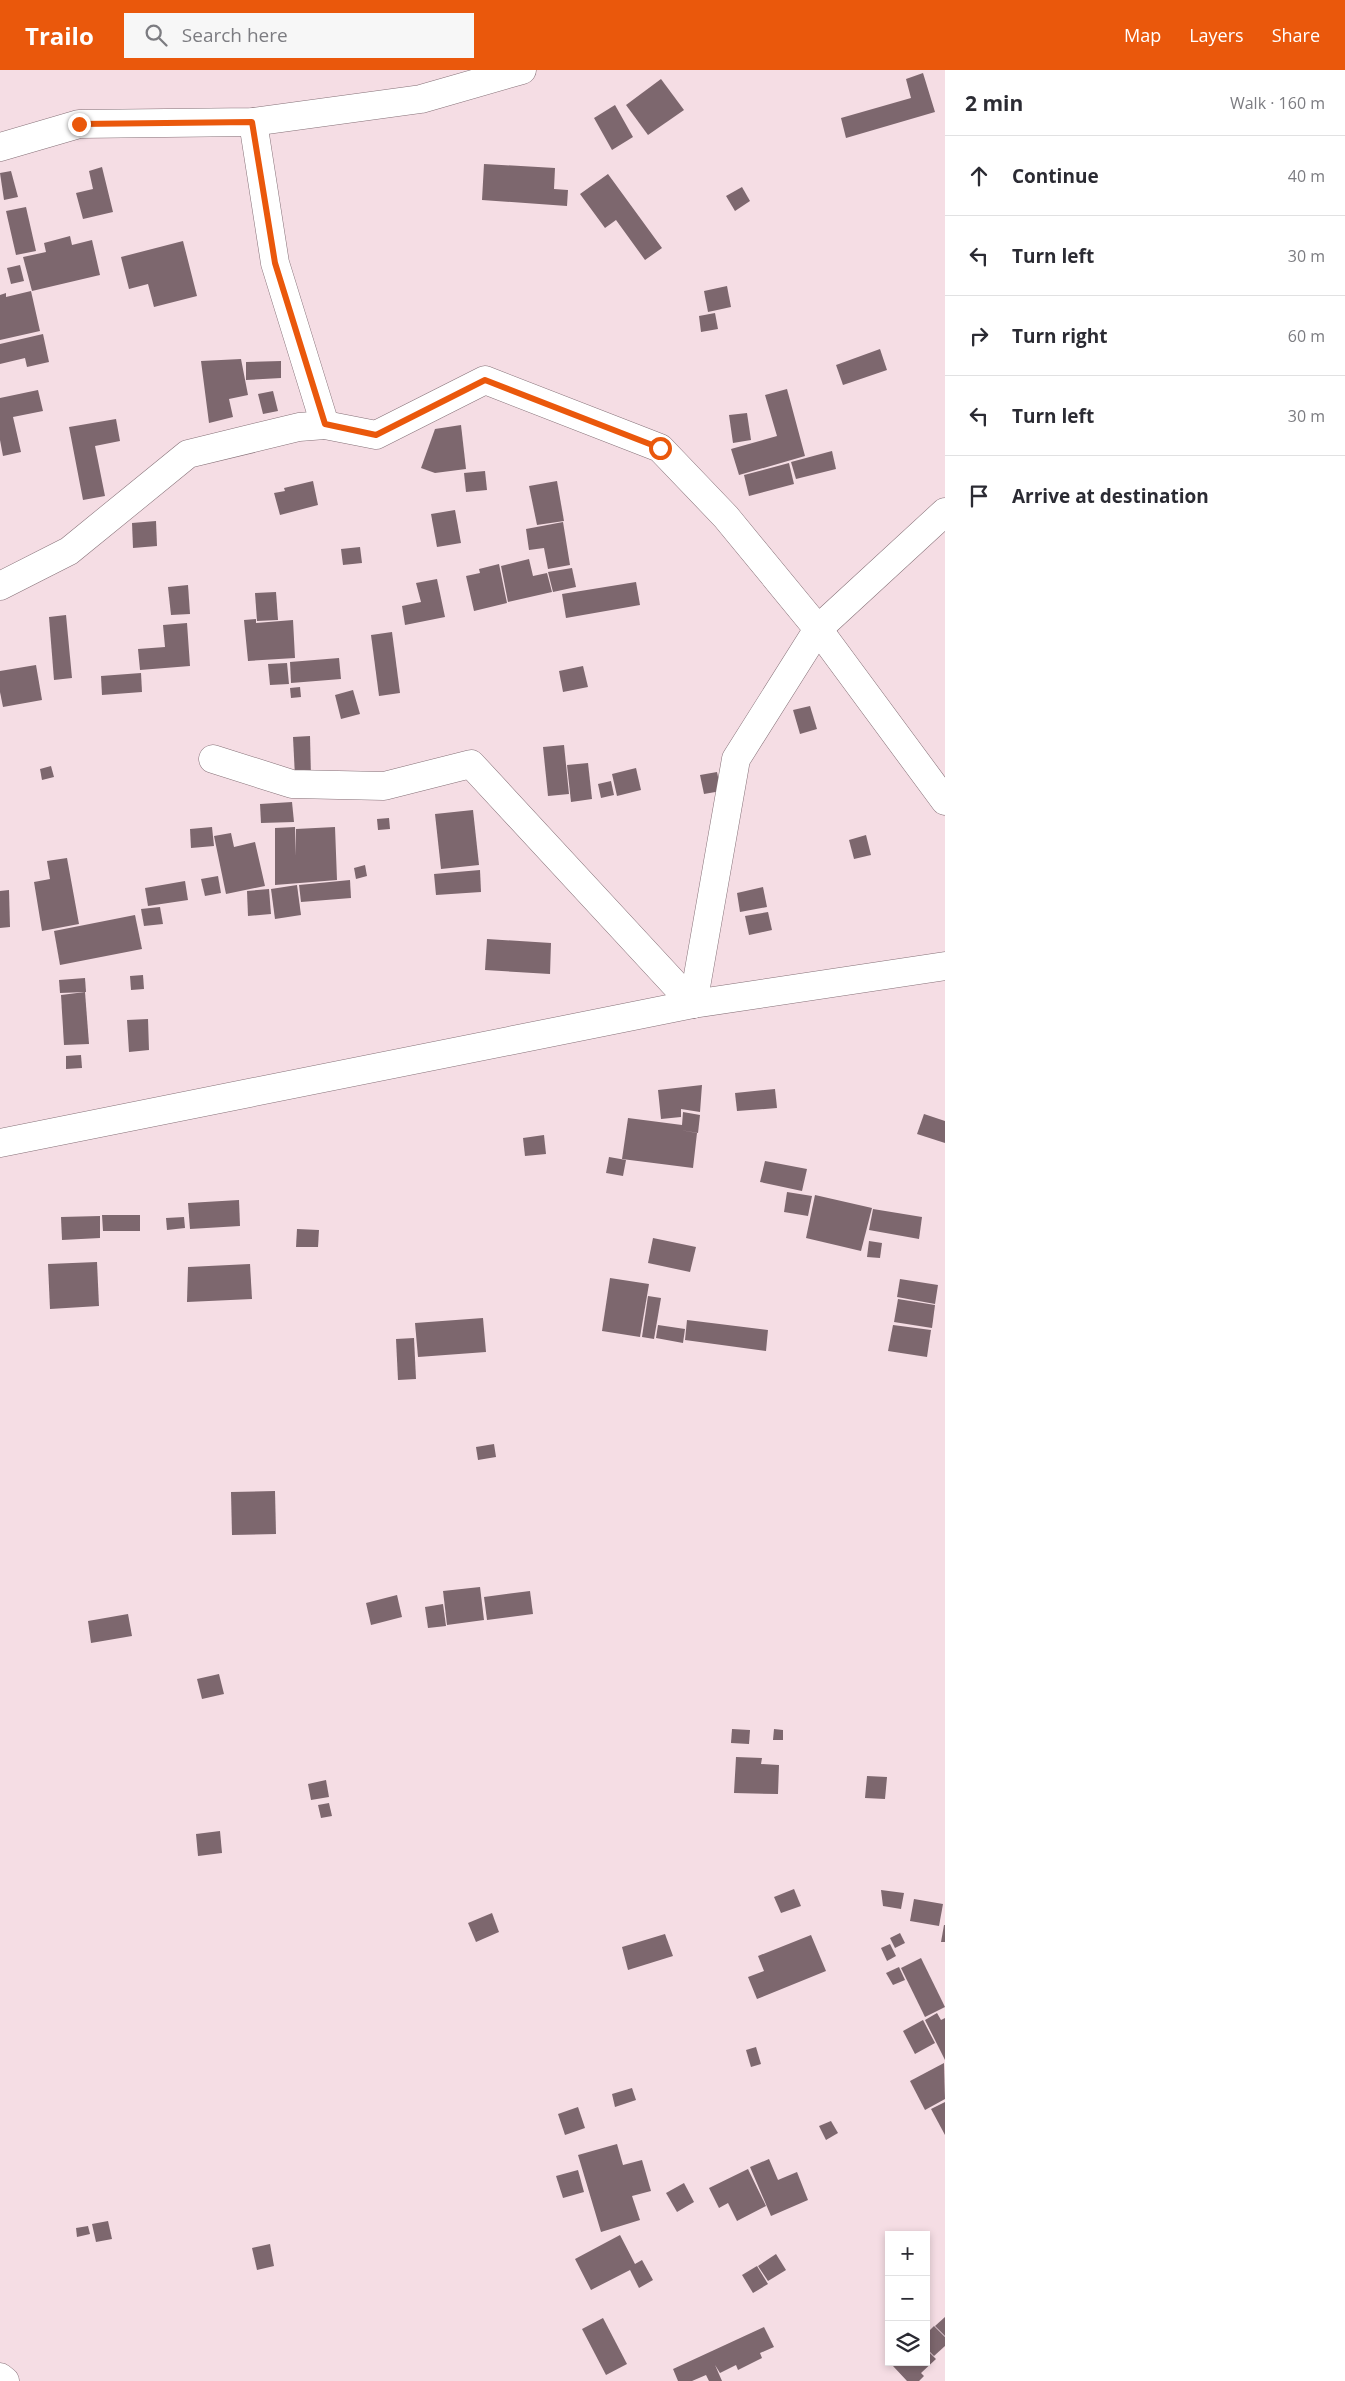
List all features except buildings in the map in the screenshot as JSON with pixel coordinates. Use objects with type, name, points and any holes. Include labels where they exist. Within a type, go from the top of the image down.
[{"type":"street","points":[[0,147],[79,124],[252,122],[421,99],[522,70]]},
{"type":"street","points":[[252,122],[275,263],[325,424]]},
{"type":"street","points":[[0,586],[69,551],[188,454],[299,427],[325,424],[376,435],[485,380],[660,448],[726,517],[818,630],[945,801]]},
{"type":"street","points":[[693,1004],[736,759],[818,630],[945,512]]},
{"type":"street","points":[[213,759],[292,784],[384,786],[471,764],[693,1004]]},
{"type":"street","points":[[0,1143],[693,1004],[945,966]]},
{"type":"street","points":[[0,2377],[5,2381]]},
{"type":"route","points":[[79,124],[252,122],[275,263],[325,424],[376,435],[485,380],[660,448]]}]
